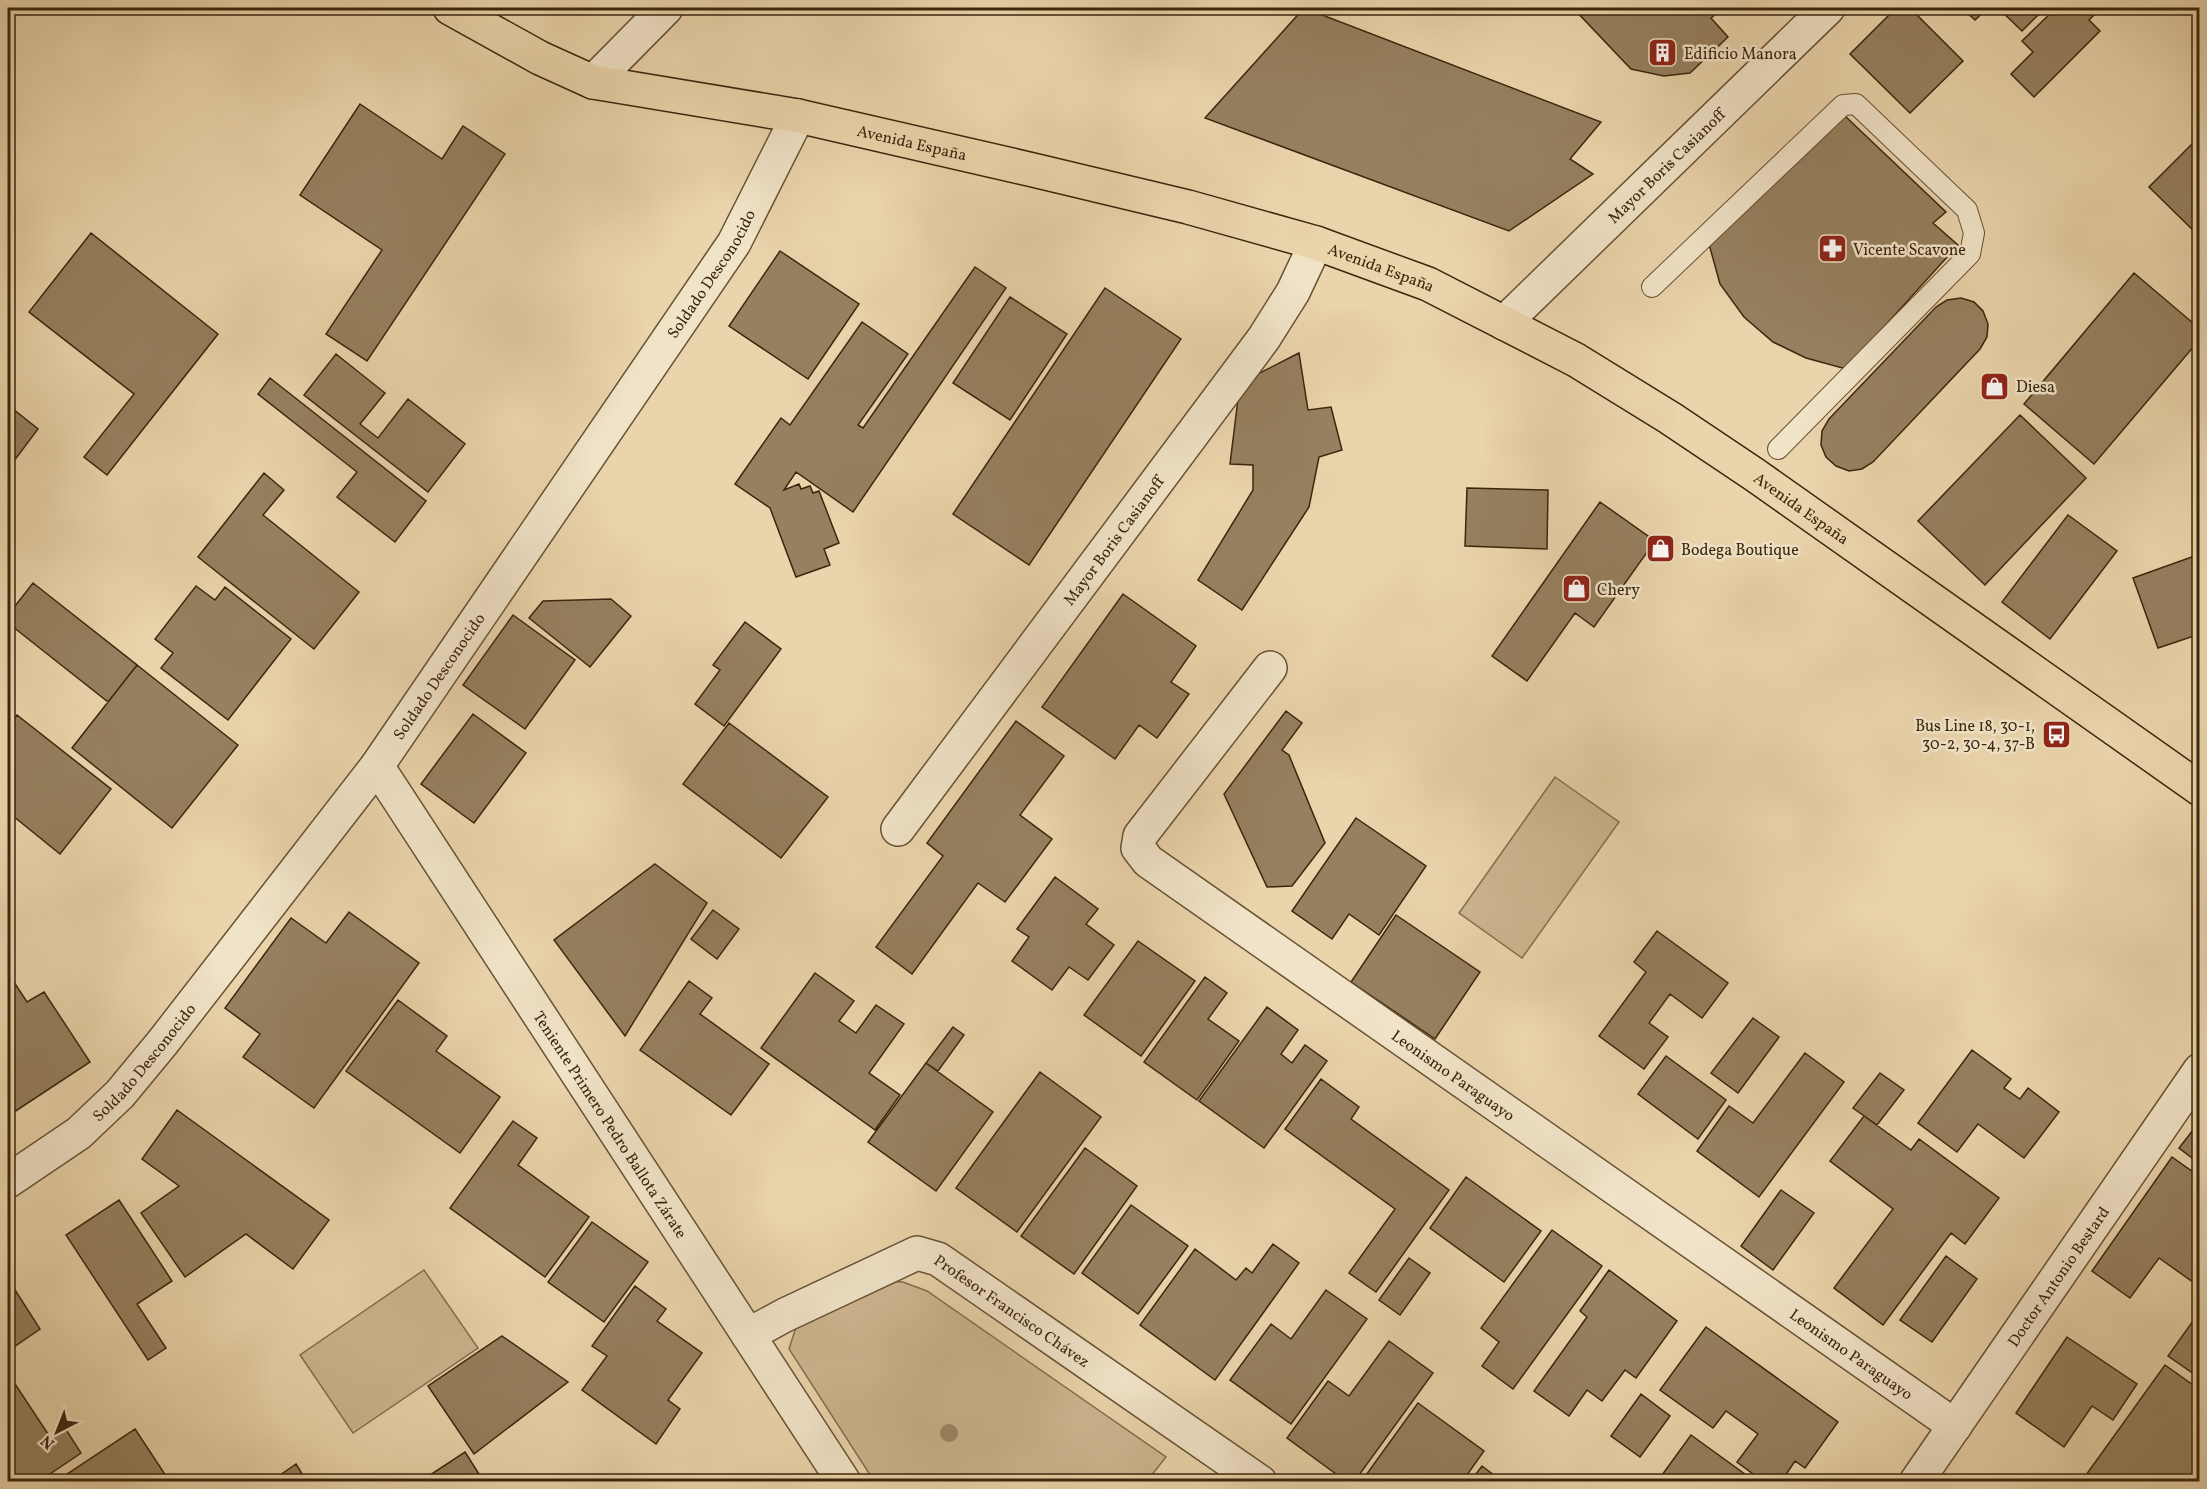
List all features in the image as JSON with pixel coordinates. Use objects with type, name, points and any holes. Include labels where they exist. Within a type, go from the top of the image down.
[{"type":"main road","name":"Avenida España","points":[[450,8],[540,58],[592,82],[798,116],[1188,207],[1316,243],[1428,284],[1576,360],[1755,475],[2199,789]]},
{"type":"street","points":[[592,82],[666,8]]},
{"type":"street","name":"Mayor Boris Casianoff","points":[[1504,323],[1828,8]]},
{"type":"street","name":"Soldado Desconocido","points":[[8,1180],[79,1133],[120,1094],[377,766],[734,243],[798,116]]},
{"type":"street","name":"Mayor Boris Casianoff","points":[[898,829],[1264,338],[1293,292],[1316,243]]},
{"type":"street","name":"Leonismo Paraguayo","points":[[1270,668],[1140,836],[1138,848],[1148,861],[1955,1426]]},
{"type":"street","name":"Teniente Primero Pedro Ballota Zárate","points":[[377,766],[748,1335],[836,1479]]},
{"type":"street","name":"Doctor Antonio Bestard","points":[[1916,1482],[2199,1070]]},
{"type":"street","name":"Profesor Francisco Chávez","points":[[748,1335],[784,1315],[917,1253],[938,1259],[1260,1482]]},
{"type":"lane","points":[[1652,286],[1843,105],[1856,104],[1967,210],[1974,233],[1970,254],[1778,448]]},
{"type":"shaded area","points":[[1555,777],[1619,822],[1522,958],[1459,913]]},
{"type":"shaded area","points":[[424,1270],[478,1348],[353,1433],[300,1355]]},
{"type":"shaded area","points":[[885,1281],[903,1282],[927,1291],[1166,1457],[1147,1481],[874,1481],[789,1349],[799,1318]]},
{"type":"building","points":[[1304,8],[1601,122],[1570,159],[1593,174],[1509,231],[1205,118]]},
{"type":"building","name":"Edificio Manora","points":[[1573,8],[1723,8],[1711,18],[1728,37],[1690,73],[1664,76],[1631,69]]},
{"type":"building","points":[[1896,8],[1910,8],[1963,61],[1910,113],[1850,54]]},
{"type":"building","points":[[1962,8],[1988,8],[1975,20]]},
{"type":"building","points":[[1998,8],[2038,8],[2042,11],[2022,31]]},
{"type":"building","points":[[2056,8],[2101,8],[2089,20],[2100,31],[2034,97],[2011,74],[2033,52],[2022,41]]},
{"type":"building","points":[[360,104],[442,159],[463,126],[505,154],[367,361],[326,334],[382,250],[300,195]]},
{"type":"building","points":[[1845,116],[1946,212],[1933,223],[1958,245],[1846,369],[1806,358],[1773,342],[1744,317],[1720,284],[1709,244]]},
{"type":"building","points":[[2192,144],[2200,152],[2200,237],[2149,187]]},
{"type":"building","points":[[91,233],[218,334],[107,475],[84,457],[134,394],[29,312]]},
{"type":"building","points":[[780,251],[859,304],[808,379],[729,326]]},
{"type":"building","points":[[975,267],[1006,288],[853,512],[796,472],[784,490],[799,484],[801,489],[810,486],[813,493],[819,491],[839,543],[824,549],[830,565],[796,577],[770,508],[735,484],[781,418],[790,425],[862,322],[908,354],[858,425],[863,428]]},
{"type":"building","points":[[2134,273],[2200,329],[2200,339],[2094,464],[2024,404]]},
{"type":"building","points":[[1105,288],[1181,339],[1029,565],[953,514]]},
{"type":"building","points":[[1010,297],[1067,334],[1010,420],[953,383]]},
{"type":"building","points":[[1961,298],[1974,302],[1983,311],[1988,324],[1987,337],[1980,349],[1873,462],[1862,469],[1849,471],[1836,466],[1826,457],[1821,445],[1822,431],[1829,419],[1936,307],[1947,300]]},
{"type":"building","points":[[1299,353],[1308,410],[1331,407],[1342,450],[1319,457],[1309,507],[1242,610],[1198,580],[1253,490],[1253,465],[1230,464],[1240,383]]},
{"type":"building","points":[[336,354],[385,393],[360,424],[378,438],[408,399],[465,444],[428,492],[304,395]]},
{"type":"building","points":[[270,378],[426,501],[395,542],[337,497],[357,472],[258,394]]},
{"type":"building","points":[[8,405],[38,429],[8,469]]},
{"type":"building","points":[[2020,415],[2086,478],[1985,585],[1918,521]]},
{"type":"building","points":[[264,473],[284,490],[263,515],[359,592],[314,649],[198,557]]},
{"type":"building","points":[[1467,488],[1548,490],[1547,549],[1465,546]]},
{"type":"building","points":[[1600,502],[1655,541],[1594,627],[1575,613],[1527,681],[1492,656]]},
{"type":"building","points":[[2068,515],[2117,551],[2050,639],[2002,602]]},
{"type":"building","points":[[2200,554],[2200,634],[2158,648],[2133,578]]},
{"type":"building","points":[[33,583],[137,665],[108,702],[8,623],[8,615]]},
{"type":"building","points":[[196,586],[215,600],[225,587],[291,639],[228,720],[161,668],[173,653],[155,639]]},
{"type":"building","points":[[1123,594],[1196,646],[1171,682],[1189,694],[1157,738],[1139,725],[1115,759],[1042,707]]},
{"type":"building","points":[[611,599],[631,616],[590,667],[529,618],[543,601]]},
{"type":"building","points":[[513,615],[575,660],[525,729],[463,685]]},
{"type":"building","points":[[745,622],[781,649],[724,726],[695,704],[720,670],[713,665]]},
{"type":"building","points":[[137,665],[238,745],[172,828],[72,748]]},
{"type":"building","points":[[1286,711],[1302,723],[1282,750],[1289,755],[1325,843],[1292,886],[1267,887],[1224,794]]},
{"type":"building","points":[[473,714],[526,753],[474,823],[421,784]]},
{"type":"building","points":[[17,715],[111,789],[60,854],[8,812],[8,727]]},
{"type":"building","points":[[1016,721],[1064,756],[1020,815],[1052,839],[1005,902],[978,883],[912,974],[876,947],[943,856],[927,843]]},
{"type":"building","points":[[729,723],[828,797],[781,858],[683,784]]},
{"type":"building","points":[[1356,818],[1426,866],[1379,935],[1349,914],[1332,939],[1292,911]]},
{"type":"building","points":[[655,864],[707,903],[625,1036],[554,940]]},
{"type":"building","points":[[1055,877],[1098,909],[1086,924],[1114,945],[1088,980],[1069,967],[1052,990],[1012,961],[1029,937],[1017,929]]},
{"type":"building","points":[[713,910],[739,929],[717,959],[691,939]]},
{"type":"building","points":[[349,912],[419,963],[314,1108],[243,1057],[260,1034],[225,1008],[291,918],[326,943]]},
{"type":"building","points":[[1396,915],[1480,972],[1435,1039],[1351,982]]},
{"type":"building","points":[[1657,931],[1728,983],[1702,1018],[1670,994],[1649,1023],[1668,1037],[1644,1069],[1599,1036],[1646,972],[1634,962]]},
{"type":"building","points":[[1138,941],[1195,981],[1141,1056],[1084,1015]]},
{"type":"building","points":[[8,973],[27,1002],[44,992],[90,1062],[8,1116]]},
{"type":"building","points":[[815,973],[854,1001],[839,1021],[856,1033],[876,1005],[904,1024],[869,1073],[900,1095],[875,1130],[761,1048]]},
{"type":"building","points":[[1205,977],[1227,993],[1208,1019],[1239,1041],[1197,1100],[1144,1062]]},
{"type":"building","points":[[689,981],[712,998],[700,1014],[769,1064],[731,1115],[640,1050]]},
{"type":"building","points":[[398,1000],[447,1036],[436,1051],[500,1097],[460,1153],[346,1071]]},
{"type":"building","points":[[1267,1007],[1298,1030],[1281,1054],[1292,1063],[1305,1045],[1327,1061],[1264,1148],[1199,1101]]},
{"type":"building","points":[[1753,1018],[1779,1037],[1738,1093],[1711,1073]]},
{"type":"building","points":[[953,1027],[964,1035],[938,1071],[926,1063]]},
{"type":"building","points":[[1972,1050],[2011,1079],[2004,1088],[2020,1099],[2028,1088],[2059,1112],[2024,1158],[1978,1124],[1957,1152],[1918,1123]]},
{"type":"building","points":[[1805,1053],[1844,1082],[1759,1197],[1697,1151],[1729,1106],[1753,1123]]},
{"type":"building","points":[[1666,1056],[1726,1100],[1698,1139],[1638,1094]]},
{"type":"building","points":[[926,1063],[993,1112],[936,1191],[868,1142]]},
{"type":"building","points":[[1040,1072],[1101,1117],[1017,1232],[956,1188]]},
{"type":"building","points":[[1880,1073],[1904,1090],[1877,1125],[1853,1108]]},
{"type":"building","points":[[1321,1079],[1359,1107],[1351,1119],[1449,1190],[1376,1292],[1349,1273],[1395,1209],[1285,1129]]},
{"type":"building","points":[[177,1110],[329,1220],[293,1269],[246,1234],[185,1277],[141,1213],[179,1186],[142,1159]]},
{"type":"building","points":[[1864,1116],[1911,1150],[1919,1139],[1999,1198],[1965,1244],[1951,1233],[1883,1325],[1834,1288],[1893,1209],[1830,1161]]},
{"type":"building","points":[[513,1121],[537,1138],[518,1165],[589,1217],[545,1277],[450,1208]]},
{"type":"building","points":[[2200,1121],[2200,1164],[2179,1148]]},
{"type":"building","points":[[1085,1148],[1137,1186],[1074,1274],[1021,1236]]},
{"type":"building","points":[[2172,1157],[2200,1177],[2200,1287],[2159,1258],[2130,1298],[2092,1271]]},
{"type":"building","points":[[1466,1177],[1541,1231],[1504,1282],[1430,1228]]},
{"type":"building","points":[[1781,1190],[1814,1213],[1773,1270],[1741,1246]]},
{"type":"building","points":[[119,1200],[172,1281],[137,1304],[166,1348],[148,1360],[66,1235]]},
{"type":"building","points":[[1131,1205],[1188,1246],[1138,1314],[1082,1273]]},
{"type":"building","points":[[592,1222],[648,1262],[604,1322],[548,1282]]},
{"type":"building","points":[[1552,1230],[1602,1266],[1513,1389],[1482,1366],[1499,1342],[1481,1328]]},
{"type":"building","points":[[1273,1244],[1299,1263],[1215,1380],[1140,1325],[1195,1249],[1236,1280],[1246,1268],[1252,1273]]},
{"type":"building","points":[[1946,1256],[1977,1279],[1932,1342],[1900,1320]]},
{"type":"building","points":[[1409,1258],[1430,1273],[1400,1315],[1379,1300]]},
{"type":"building","points":[[1609,1270],[1677,1321],[1636,1378],[1625,1370],[1602,1401],[1587,1390],[1569,1416],[1534,1391],[1587,1317],[1580,1311]]},
{"type":"building","points":[[8,1279],[40,1329],[8,1351]]},
{"type":"building","points":[[635,1286],[666,1309],[657,1321],[702,1353],[668,1400],[680,1409],[656,1444],[582,1390],[607,1356],[592,1346]]},
{"type":"building","points":[[1326,1290],[1367,1319],[1291,1424],[1230,1380],[1271,1324],[1291,1339]]},
{"type":"building","points":[[2200,1311],[2200,1378],[2168,1356]]},
{"type":"building","points":[[1706,1327],[1838,1422],[1805,1468],[1795,1461],[1781,1482],[1764,1482],[1737,1462],[1758,1434],[1726,1411],[1713,1428],[1660,1390]]},
{"type":"building","points":[[502,1336],[568,1382],[474,1454],[428,1386]]},
{"type":"building","points":[[2067,1337],[2137,1384],[2113,1420],[2092,1406],[2064,1447],[2016,1413]]},
{"type":"building","points":[[1389,1341],[1433,1373],[1354,1482],[1347,1482],[1287,1438],[1328,1381],[1349,1396]]},
{"type":"building","points":[[2165,1365],[2200,1390],[2200,1482],[2081,1482]]},
{"type":"building","points":[[15,1384],[50,1437],[65,1428],[81,1453],[38,1482],[8,1482],[8,1389]]},
{"type":"building","points":[[1641,1394],[1670,1416],[1640,1457],[1611,1436]]},
{"type":"building","points":[[1418,1403],[1484,1451],[1462,1482],[1361,1482]]},
{"type":"building","points":[[135,1429],[170,1482],[55,1482]]},
{"type":"building","points":[[1691,1435],[1753,1480],[1752,1482],[1657,1482]]},
{"type":"building","points":[[465,1452],[484,1482],[430,1482],[427,1477]]},
{"type":"building","points":[[296,1464],[307,1482],[270,1482]]},
{"type":"building","points":[[1482,1466],[1503,1482],[1470,1482]]},
{"type":"place","name":"Edificio Manora","points":[[1663,53]]},
{"type":"place","name":"Vicente Scavone","points":[[1832,249]]},
{"type":"place","name":"Diesa","points":[[1995,386]]},
{"type":"place","name":"Bodega Boutique","points":[[1660,549]]},
{"type":"place","name":"Chery","points":[[1576,589]]},
{"type":"place","name":"Bus Line 18, 30-1, 30-2, 30-4, 37-B","points":[[2056,734]]}]
